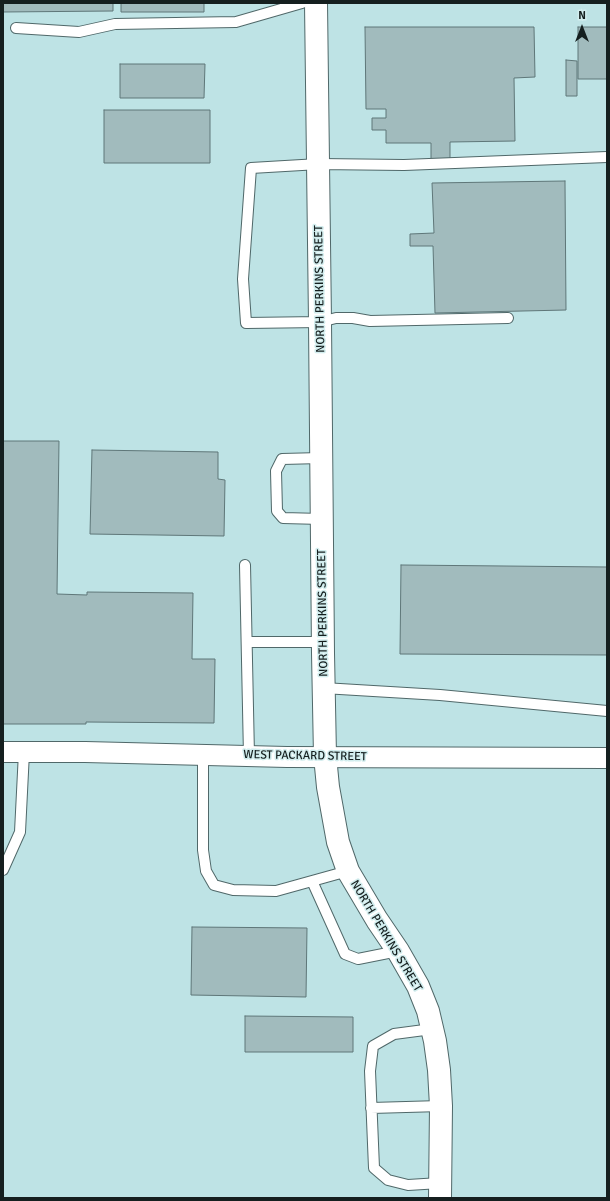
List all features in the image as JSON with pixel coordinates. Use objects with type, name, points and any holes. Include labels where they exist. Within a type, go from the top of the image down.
[{"type":"street","name":"NORTH PERKINS STREET","points":[[316,3],[319,164],[323,642],[325,756],[328,787],[338,842],[348,871],[418,986],[428,1012],[439,1070],[441,1106],[440,1191]]},
{"type":"street","name":"WEST PACKARD STREET","points":[[3,752],[85,752],[249,756],[607,758]]},
{"type":"lane","points":[[16,28],[79,32],[115,24],[236,22],[302,3]]},
{"type":"lane","points":[[508,318],[370,321],[353,318],[336,318],[320,322],[246,323],[243,279],[251,168],[319,164],[404,165],[607,157]]},
{"type":"lane","points":[[321,458],[282,459],[276,471],[277,510],[283,518],[322,519]]},
{"type":"lane","points":[[245,565],[249,756]]},
{"type":"lane","points":[[247,642],[323,642]]},
{"type":"lane","points":[[324,688],[440,695],[607,711]]},
{"type":"lane","points":[[3,870],[20,832],[24,752]]},
{"type":"lane","points":[[203,754],[203,850],[206,871],[214,885],[233,890],[276,891],[348,871]]},
{"type":"lane","points":[[312,881],[345,954],[358,959],[398,951]]},
{"type":"lane","points":[[432,1029],[394,1034],[373,1046],[370,1071],[371,1108],[374,1168],[388,1180],[401,1184],[440,1191]]},
{"type":"lane","points":[[371,1108],[441,1106]]},
{"type":"shaded area","points":[[3,3],[607,3],[607,1198],[3,1198]]},
{"type":"building","points":[[3,3],[113,3],[113,11],[3,12]]},
{"type":"building","points":[[121,3],[204,3],[204,12],[121,12]]},
{"type":"building","points":[[365,27],[534,27],[535,77],[514,78],[515,141],[450,142],[450,160],[431,160],[431,143],[386,143],[386,130],[372,130],[372,118],[386,118],[386,109],[366,109]]},
{"type":"building","points":[[578,27],[607,27],[607,79],[578,79]]},
{"type":"building","points":[[566,60],[577,61],[577,96],[566,96]]},
{"type":"building","points":[[120,64],[205,64],[204,98],[120,98]]},
{"type":"building","points":[[104,110],[210,110],[210,163],[104,163]]},
{"type":"building","points":[[565,181],[566,310],[435,313],[433,246],[410,246],[410,234],[434,233],[432,183]]},
{"type":"building","points":[[3,441],[59,441],[57,594],[87,595],[87,592],[193,593],[192,659],[215,659],[214,723],[86,722],[86,724],[3,724]]},
{"type":"building","points":[[92,450],[218,452],[218,479],[225,480],[224,536],[90,534]]},
{"type":"building","points":[[401,565],[607,567],[607,655],[400,654]]},
{"type":"building","points":[[192,927],[307,928],[306,997],[191,995]]},
{"type":"building","points":[[245,1016],[353,1017],[353,1052],[245,1052]]}]
